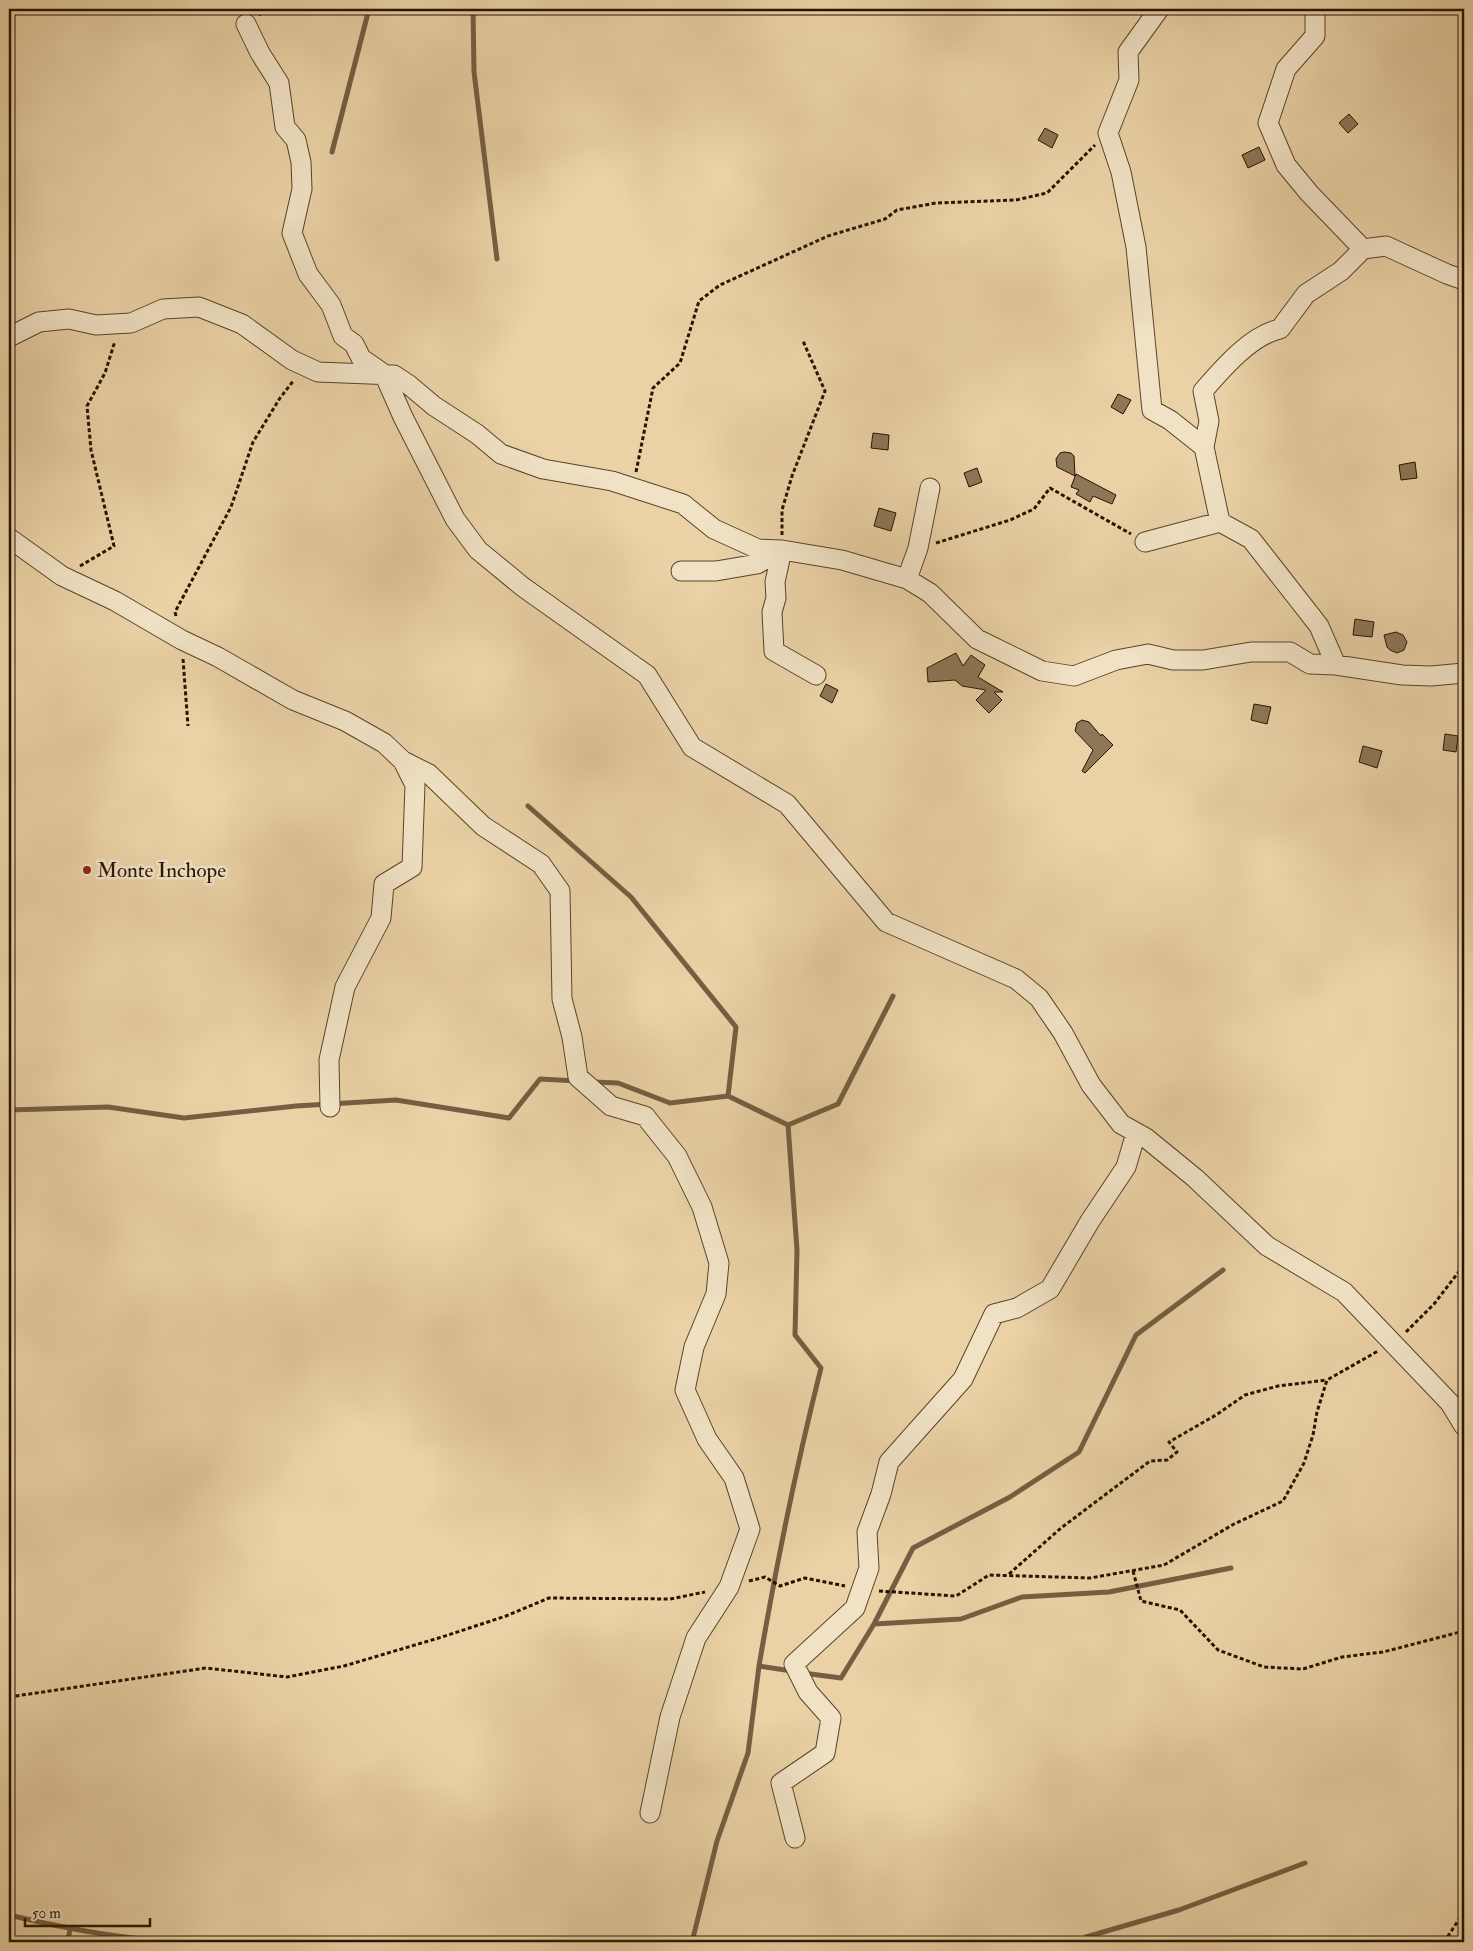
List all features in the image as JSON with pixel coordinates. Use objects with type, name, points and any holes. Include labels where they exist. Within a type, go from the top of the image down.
[{"type":"street","points":[[1159,9],[1128,52],[1129,80],[1108,133],[1121,172],[1136,247],[1152,410],[1170,420],[1204,447]]},
{"type":"street","points":[[1315,9],[1314,36],[1286,69],[1268,123],[1286,165],[1309,194],[1363,249]]},
{"type":"street","points":[[246,24],[260,53],[279,83],[285,127],[296,140],[301,162],[302,189],[292,233],[308,274],[331,306],[343,336],[354,344],[361,358],[384,374],[403,417],[455,519],[478,550],[523,587],[647,675],[692,747],[787,804],[886,922],[1016,979],[1038,998],[1063,1034],[1091,1085],[1121,1124],[1146,1138],[1195,1178],[1267,1246],[1344,1292],[1450,1403],[1464,1426]]},
{"type":"street","points":[[1220,522],[1204,447],[1209,421],[1203,391],[1225,365],[1266,332],[1280,329],[1306,294],[1341,271],[1363,249],[1386,246],[1464,280]]},
{"type":"street","points":[[9,336],[39,322],[69,319],[96,325],[131,323],[163,309],[198,307],[242,324],[292,360],[318,372],[394,375],[434,406],[477,434],[501,454],[543,469],[612,481],[683,504],[714,529],[758,549],[782,550],[842,560],[907,579],[930,593],[977,639],[1042,671],[1074,676],[1116,660],[1148,654],[1173,660],[1202,660],[1251,652],[1290,652],[1310,664],[1336,665],[1402,675],[1431,676],[1464,673]]},
{"type":"street","points":[[907,579],[918,548],[930,488]]},
{"type":"street","points":[[1145,542],[1220,522],[1251,539],[1319,626],[1336,665]]},
{"type":"street","points":[[9,538],[62,576],[115,600],[182,640],[218,657],[293,700],[344,721],[384,743],[403,762],[415,786],[412,867],[384,884],[381,918],[344,987],[330,1060],[330,1107]]},
{"type":"street","points":[[681,570],[716,571],[757,564],[782,550]]},
{"type":"street","points":[[782,550],[775,582],[776,598],[772,612],[774,651],[816,676]]},
{"type":"street","points":[[403,762],[429,774],[483,826],[540,864],[560,891],[562,999],[572,1037],[578,1077],[611,1106],[645,1116],[677,1156],[702,1207],[719,1262],[716,1294],[694,1346],[685,1390],[707,1439],[734,1478],[750,1529],[726,1588],[696,1638],[670,1717],[650,1813]]},
{"type":"street","points":[[795,1838],[781,1783],[825,1753],[831,1718],[808,1692],[794,1664],[855,1608],[869,1568],[867,1532],[881,1494],[889,1462],[964,1379],[994,1314],[1017,1308],[1050,1289],[1090,1221],[1126,1167],[1136,1133]]},
{"type":"path","points":[[633,488],[653,388],[680,363],[699,301],[720,285],[828,236],[884,219],[897,210],[936,203],[1016,200],[1047,193],[1108,133]]},
{"type":"path","points":[[62,576],[114,546],[91,450],[88,406],[105,373],[121,323]]},
{"type":"path","points":[[782,550],[782,510],[792,476],[825,391],[803,341]]},
{"type":"path","points":[[188,726],[182,640],[175,612],[231,507],[253,442],[280,398],[304,366]]},
{"type":"path","points":[[918,548],[1010,520],[1034,509],[1050,488],[1145,542]]},
{"type":"path","points":[[1008,1575],[1061,1528],[1150,1462],[1168,1460],[1177,1452],[1169,1442],[1216,1415],[1245,1395],[1278,1386],[1327,1380],[1402,1336],[1434,1304],[1464,1265]]},
{"type":"path","points":[[9,1697],[206,1668],[287,1677],[344,1666],[442,1637],[506,1616],[549,1598],[670,1599],[726,1588],[765,1576],[780,1586],[805,1578],[862,1590],[956,1596],[988,1575],[1090,1578],[1164,1566],[1234,1524],[1283,1500],[1304,1463],[1327,1380]]},
{"type":"path","points":[[1134,1571],[1141,1601],[1180,1610],[1218,1650],[1264,1668],[1303,1669],[1342,1657],[1383,1652],[1464,1631]]},
{"type":"path","points":[[1444,1942],[1464,1912]]},
{"type":"building","points":[[1349,114],[1358,124],[1348,133],[1339,123]]},
{"type":"building","points":[[1045,128],[1058,135],[1052,148],[1038,140]]},
{"type":"building","points":[[1259,147],[1265,160],[1248,168],[1242,155]]},
{"type":"building","points":[[1118,394],[1131,400],[1123,414],[1111,407]]},
{"type":"building","points":[[873,433],[889,435],[888,450],[871,448]]},
{"type":"building","points":[[1060,453],[1071,453],[1074,456],[1075,476],[1057,467],[1056,459]]},
{"type":"building","points":[[1415,462],[1417,478],[1401,480],[1399,465]]},
{"type":"building","points":[[977,468],[982,482],[969,487],[964,473]]},
{"type":"building","points":[[1076,474],[1116,495],[1112,504],[1093,496],[1090,502],[1076,494],[1079,490],[1071,487]]},
{"type":"building","points":[[879,508],[896,513],[891,531],[874,526]]},
{"type":"building","points":[[1355,619],[1374,622],[1372,637],[1353,635]]},
{"type":"building","points":[[1396,632],[1403,635],[1407,642],[1404,650],[1397,653],[1387,647],[1384,635]]},
{"type":"building","points":[[956,653],[963,666],[971,655],[985,665],[978,677],[1003,692],[994,692],[1002,700],[989,713],[976,700],[986,690],[962,686],[955,680],[928,682],[927,668]]},
{"type":"building","points":[[826,684],[838,690],[832,703],[820,696]]},
{"type":"building","points":[[1254,704],[1271,707],[1267,724],[1251,720]]},
{"type":"building","points":[[1082,720],[1089,722],[1101,736],[1102,734],[1113,745],[1085,773],[1082,771],[1093,750],[1075,731],[1077,723]]},
{"type":"building","points":[[1445,734],[1458,736],[1456,752],[1443,750]]},
{"type":"building","points":[[1363,746],[1382,751],[1377,768],[1359,762]]},
{"type":"waterway","points":[[332,152],[369,9]]},
{"type":"waterway","points":[[473,9],[474,72],[497,259]]},
{"type":"waterway","points":[[528,806],[631,897],[736,1027],[728,1096],[788,1125]]},
{"type":"waterway","points":[[759,1666],[787,1517],[821,1368],[795,1335],[797,1250],[788,1125],[838,1104],[893,996]]},
{"type":"waterway","points":[[9,1110],[108,1107],[184,1118],[296,1106],[396,1100],[509,1118],[540,1079],[577,1081]]},
{"type":"waterway","points":[[593,1082],[618,1083],[670,1103],[728,1096]]},
{"type":"waterway","points":[[803,1673],[841,1678],[874,1624],[913,1548],[1010,1497],[1079,1452],[1136,1335],[1223,1270]]},
{"type":"waterway","points":[[874,1624],[961,1619],[1022,1597],[1109,1592],[1231,1568]]},
{"type":"waterway","points":[[692,1942],[717,1841],[748,1753],[759,1666],[792,1671]]},
{"type":"waterway","points":[[1078,1942],[1086,1937],[1179,1910],[1305,1863]]},
{"type":"waterway","points":[[9,1915],[95,1933],[182,1942]]},
{"type":"waterway","points":[[68,1942],[70,1928]]},
{"type":"place","name":"Monte Inchope","points":[[87,870]]}]
